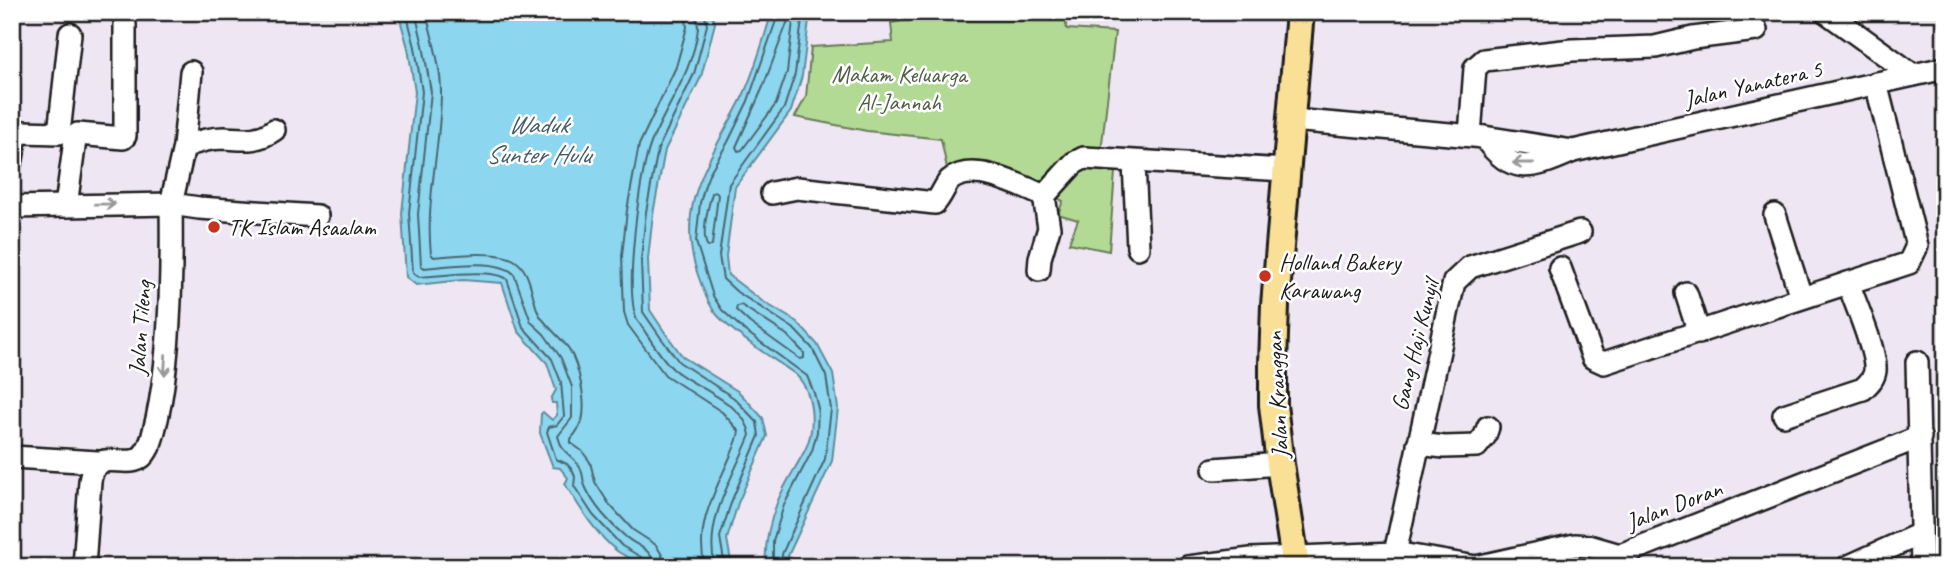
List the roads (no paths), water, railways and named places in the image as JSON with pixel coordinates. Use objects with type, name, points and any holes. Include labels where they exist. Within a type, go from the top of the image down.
[{"type":"main road","name":"Jalan Kranggan","points":[[1296,562],[1273,405],[1273,330],[1300,12]]},
{"type":"street","points":[[1826,12],[1913,75]]},
{"type":"street","points":[[65,206],[78,134],[125,136],[125,24]]},
{"type":"street","points":[[1292,120],[1477,136],[1475,68],[1484,60],[1572,50],[1655,47],[1693,38],[1756,30]]},
{"type":"street","points":[[12,159],[16,135],[22,132],[60,133],[70,34]]},
{"type":"street","name":"Jalan Yanatera 5","points":[[1477,136],[1503,160],[1518,165],[1543,162],[1573,151],[1945,68]]},
{"type":"street","name":"Jalan Tileng","points":[[12,457],[98,462],[137,460],[144,456],[150,446],[164,374],[169,315],[171,204],[184,148],[191,72]]},
{"type":"street","points":[[1560,268],[1593,358],[1604,363],[1909,262],[1917,246],[1877,83]]},
{"type":"street","points":[[184,148],[210,140],[253,140],[275,130]]},
{"type":"street","points":[[1044,196],[1078,159],[1286,170]]},
{"type":"street","points":[[1135,163],[1138,248]]},
{"type":"street","points":[[772,193],[797,188],[935,203],[949,181],[966,175],[983,174],[1006,179],[1044,196]]},
{"type":"street","points":[[1040,270],[1040,258],[1049,228],[1044,196]]},
{"type":"street","points":[[12,207],[171,204],[317,216]]},
{"type":"street","points":[[1775,215],[1801,297]]},
{"type":"street","name":"Gang Haji Kunyil","points":[[1395,553],[1454,282],[1470,267],[1580,232]]},
{"type":"street","points":[[1784,415],[1863,389],[1871,382],[1875,370],[1873,356],[1848,283]]},
{"type":"street","points":[[1686,293],[1699,333]]},
{"type":"street","points":[[1917,362],[1922,567]]},
{"type":"street","points":[[1419,444],[1444,447],[1477,446],[1488,427]]},
{"type":"street","name":"Jalan Doran","points":[[1188,567],[1251,559],[1296,562],[1395,553],[1476,567],[1575,545],[1590,546],[1622,561],[1920,438]]},
{"type":"street","points":[[83,567],[90,481],[93,468],[98,462]]},
{"type":"street","points":[[1214,469],[1280,464]]},
{"type":"street","points":[[1847,567],[1920,534]]},
{"type":"water","name":"Waduk Sunter Hulu","points":[[398,12],[711,12],[715,23],[701,77],[665,150],[648,259],[650,310],[666,334],[683,357],[739,392],[763,418],[767,436],[738,503],[727,539],[732,567],[640,567],[617,551],[582,511],[565,484],[568,478],[560,468],[553,467],[540,433],[541,414],[543,412],[552,420],[557,415],[556,403],[552,403],[551,399],[556,390],[547,363],[518,331],[502,283],[463,280],[416,285],[406,277],[402,213],[415,92],[408,48]]},
{"type":"water","points":[[772,12],[810,12],[802,76],[791,111],[735,187],[726,256],[728,275],[762,301],[797,322],[817,344],[833,374],[838,408],[832,461],[788,556],[790,567],[766,567],[766,542],[780,496],[809,441],[812,421],[809,400],[795,374],[745,340],[715,312],[699,278],[692,252],[690,228],[699,184],[747,88]]},
{"type":"place","name":"TK Islam Asaalam","points":[[214,227]]},
{"type":"place","name":"Holland Bakery Karawang","points":[[1265,276]]},
{"type":"park label","name":"Makam Keluarga Al-Jannah","points":[[899,88]]}]
